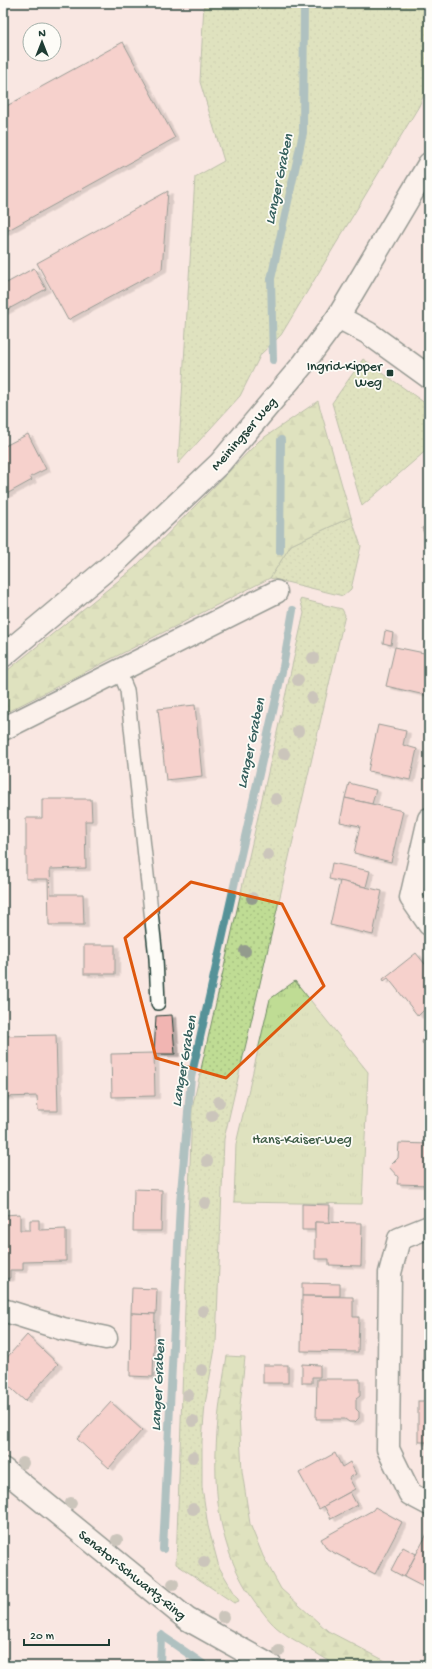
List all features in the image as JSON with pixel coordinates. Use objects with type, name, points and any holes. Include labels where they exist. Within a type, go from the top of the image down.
[{"type":"street","name":"Meiningser Weg","points":[[3,656],[120,558],[220,463],[304,363],[338,317],[429,164]]},
{"type":"street","points":[[338,317],[368,333],[429,377]]},
{"type":"street","points":[[3,729],[276,592]]},
{"type":"street","points":[[429,820],[411,898],[429,924]]},
{"type":"street","points":[[429,1227],[399,1239],[390,1273],[388,1449],[410,1494],[429,1504]]},
{"type":"street","points":[[3,1310],[63,1329],[106,1338]]},
{"type":"street","name":"Senator-Schwartz-Ring","points":[[3,1469],[187,1619],[271,1666]]},
{"type":"lane","points":[[119,671],[127,690],[156,958],[158,1003]]},
{"type":"highlighted area","points":[[191,882],[282,904],[324,986],[226,1078],[156,1058],[125,938]]},
{"type":"green space","points":[[204,3],[429,3],[429,83],[419,106],[281,335],[261,354],[240,396],[178,464],[195,177],[224,161],[200,82]]},
{"type":"green space","points":[[363,359],[429,406],[429,448],[362,506],[332,403]]},
{"type":"green space","points":[[318,401],[351,517],[291,545],[270,578],[3,714],[3,674],[134,568],[259,441]]},
{"type":"green space","points":[[351,517],[361,546],[351,589],[343,596],[270,578],[291,545]]},
{"type":"green space","points":[[300,599],[342,609],[345,615],[224,1139],[216,1343],[205,1404],[202,1441],[202,1487],[208,1526],[219,1567],[239,1601],[234,1603],[176,1564],[192,1109],[304,613]]},
{"type":"green space","name":"Hans-Kaiser-Weg","points":[[295,981],[368,1072],[362,1204],[234,1202],[236,1144],[270,999]]},
{"type":"green space","points":[[227,1356],[245,1357],[239,1415],[242,1471],[250,1524],[263,1556],[281,1589],[328,1631],[395,1666],[346,1667],[326,1659],[277,1628],[255,1602],[238,1574],[227,1545],[220,1514],[216,1483],[218,1419]]},
{"type":"building","points":[[123,42],[175,138],[3,233],[3,108]]},
{"type":"building","points":[[168,191],[162,269],[68,320],[37,263]]},
{"type":"building","points":[[34,268],[46,289],[3,312],[3,285]]},
{"type":"building","points":[[28,434],[46,469],[30,477],[32,480],[3,496],[3,447]]},
{"type":"building","points":[[429,525],[429,547],[422,528]]},
{"type":"building","points":[[385,631],[393,633],[391,645],[383,643]]},
{"type":"building","points":[[395,647],[429,654],[429,696],[386,686]]},
{"type":"building","points":[[195,705],[202,776],[166,780],[158,709]]},
{"type":"building","points":[[378,725],[406,731],[403,745],[417,749],[410,780],[368,771]]},
{"type":"building","points":[[349,783],[376,790],[372,804],[345,798]]},
{"type":"building","points":[[345,798],[403,811],[391,862],[354,853],[360,826],[340,822]]},
{"type":"building","points":[[42,799],[91,799],[92,821],[85,821],[86,868],[50,869],[51,894],[83,894],[84,925],[49,925],[48,879],[26,879],[26,818],[42,818]]},
{"type":"building","points":[[332,863],[370,871],[366,887],[329,879]]},
{"type":"building","points":[[340,881],[382,891],[373,935],[330,925]]},
{"type":"building","points":[[84,945],[115,945],[115,974],[84,974]]},
{"type":"building","points":[[416,953],[429,969],[429,1005],[418,1016],[388,978],[384,981],[383,979]]},
{"type":"building","points":[[172,1015],[175,1054],[154,1054],[156,1016]]},
{"type":"building","points":[[425,1031],[429,1032],[429,1045],[422,1043]]},
{"type":"building","points":[[56,1035],[58,1111],[38,1111],[37,1096],[3,1097],[3,1036]]},
{"type":"building","points":[[154,1053],[155,1096],[112,1097],[111,1054]]},
{"type":"building","points":[[399,1143],[429,1144],[429,1185],[397,1184],[398,1177],[389,1167],[398,1158]]},
{"type":"building","points":[[134,1189],[162,1190],[161,1231],[133,1231]]},
{"type":"building","points":[[302,1204],[330,1205],[329,1223],[315,1222],[315,1230],[302,1230]]},
{"type":"building","points":[[20,1214],[20,1230],[30,1230],[30,1220],[39,1220],[39,1230],[66,1229],[66,1261],[23,1262],[23,1270],[10,1270],[10,1278],[3,1279],[3,1215]]},
{"type":"building","points":[[315,1222],[362,1223],[361,1266],[329,1265],[329,1259],[315,1259]]},
{"type":"building","points":[[302,1283],[340,1284],[340,1296],[302,1296]]},
{"type":"building","points":[[132,1288],[157,1289],[156,1314],[131,1313]]},
{"type":"building","points":[[302,1296],[353,1297],[353,1317],[359,1317],[358,1352],[301,1351]]},
{"type":"building","points":[[131,1313],[155,1314],[153,1377],[130,1376]]},
{"type":"building","points":[[424,1329],[429,1329],[429,1371],[423,1371]]},
{"type":"building","points":[[27,1335],[58,1364],[25,1401],[3,1381],[3,1362]]},
{"type":"building","points":[[302,1364],[320,1365],[320,1377],[312,1377],[312,1383],[302,1383]]},
{"type":"building","points":[[263,1365],[288,1365],[288,1383],[263,1383]]},
{"type":"building","points":[[317,1379],[360,1379],[360,1396],[356,1399],[356,1409],[359,1412],[359,1418],[355,1422],[349,1422],[345,1419],[316,1419]]},
{"type":"building","points":[[427,1386],[429,1386],[429,1401],[427,1401]]},
{"type":"building","points":[[418,1401],[429,1401],[429,1442],[418,1442]]},
{"type":"building","points":[[111,1402],[142,1430],[109,1468],[77,1439]]},
{"type":"building","points":[[335,1453],[342,1467],[350,1462],[356,1474],[349,1478],[355,1489],[319,1509],[299,1473]]},
{"type":"building","points":[[350,1492],[357,1505],[331,1519],[324,1506]]},
{"type":"building","points":[[375,1507],[402,1522],[375,1574],[327,1549],[321,1539],[373,1510]]},
{"type":"building","points":[[427,1534],[429,1535],[429,1590],[404,1577]]},
{"type":"building","points":[[403,1547],[416,1554],[404,1577],[391,1570]]},
{"type":"waterway","name":"Langer Graben","points":[[273,360],[271,279],[303,133],[304,3]]},
{"type":"waterway","name":"Langer Graben","points":[[280,551],[281,440]]},
{"type":"waterway","name":"Langer Graben","points":[[163,1549],[180,1203],[191,1078],[283,667],[293,610]]},
{"type":"waterway","points":[[161,1635],[206,1666]]},
{"type":"waterway","name":"Langer Graben","points":[[160,1666],[161,1635]]},
{"type":"place","name":"Ingrid-Kipper Weg","points":[[390,373]]}]
